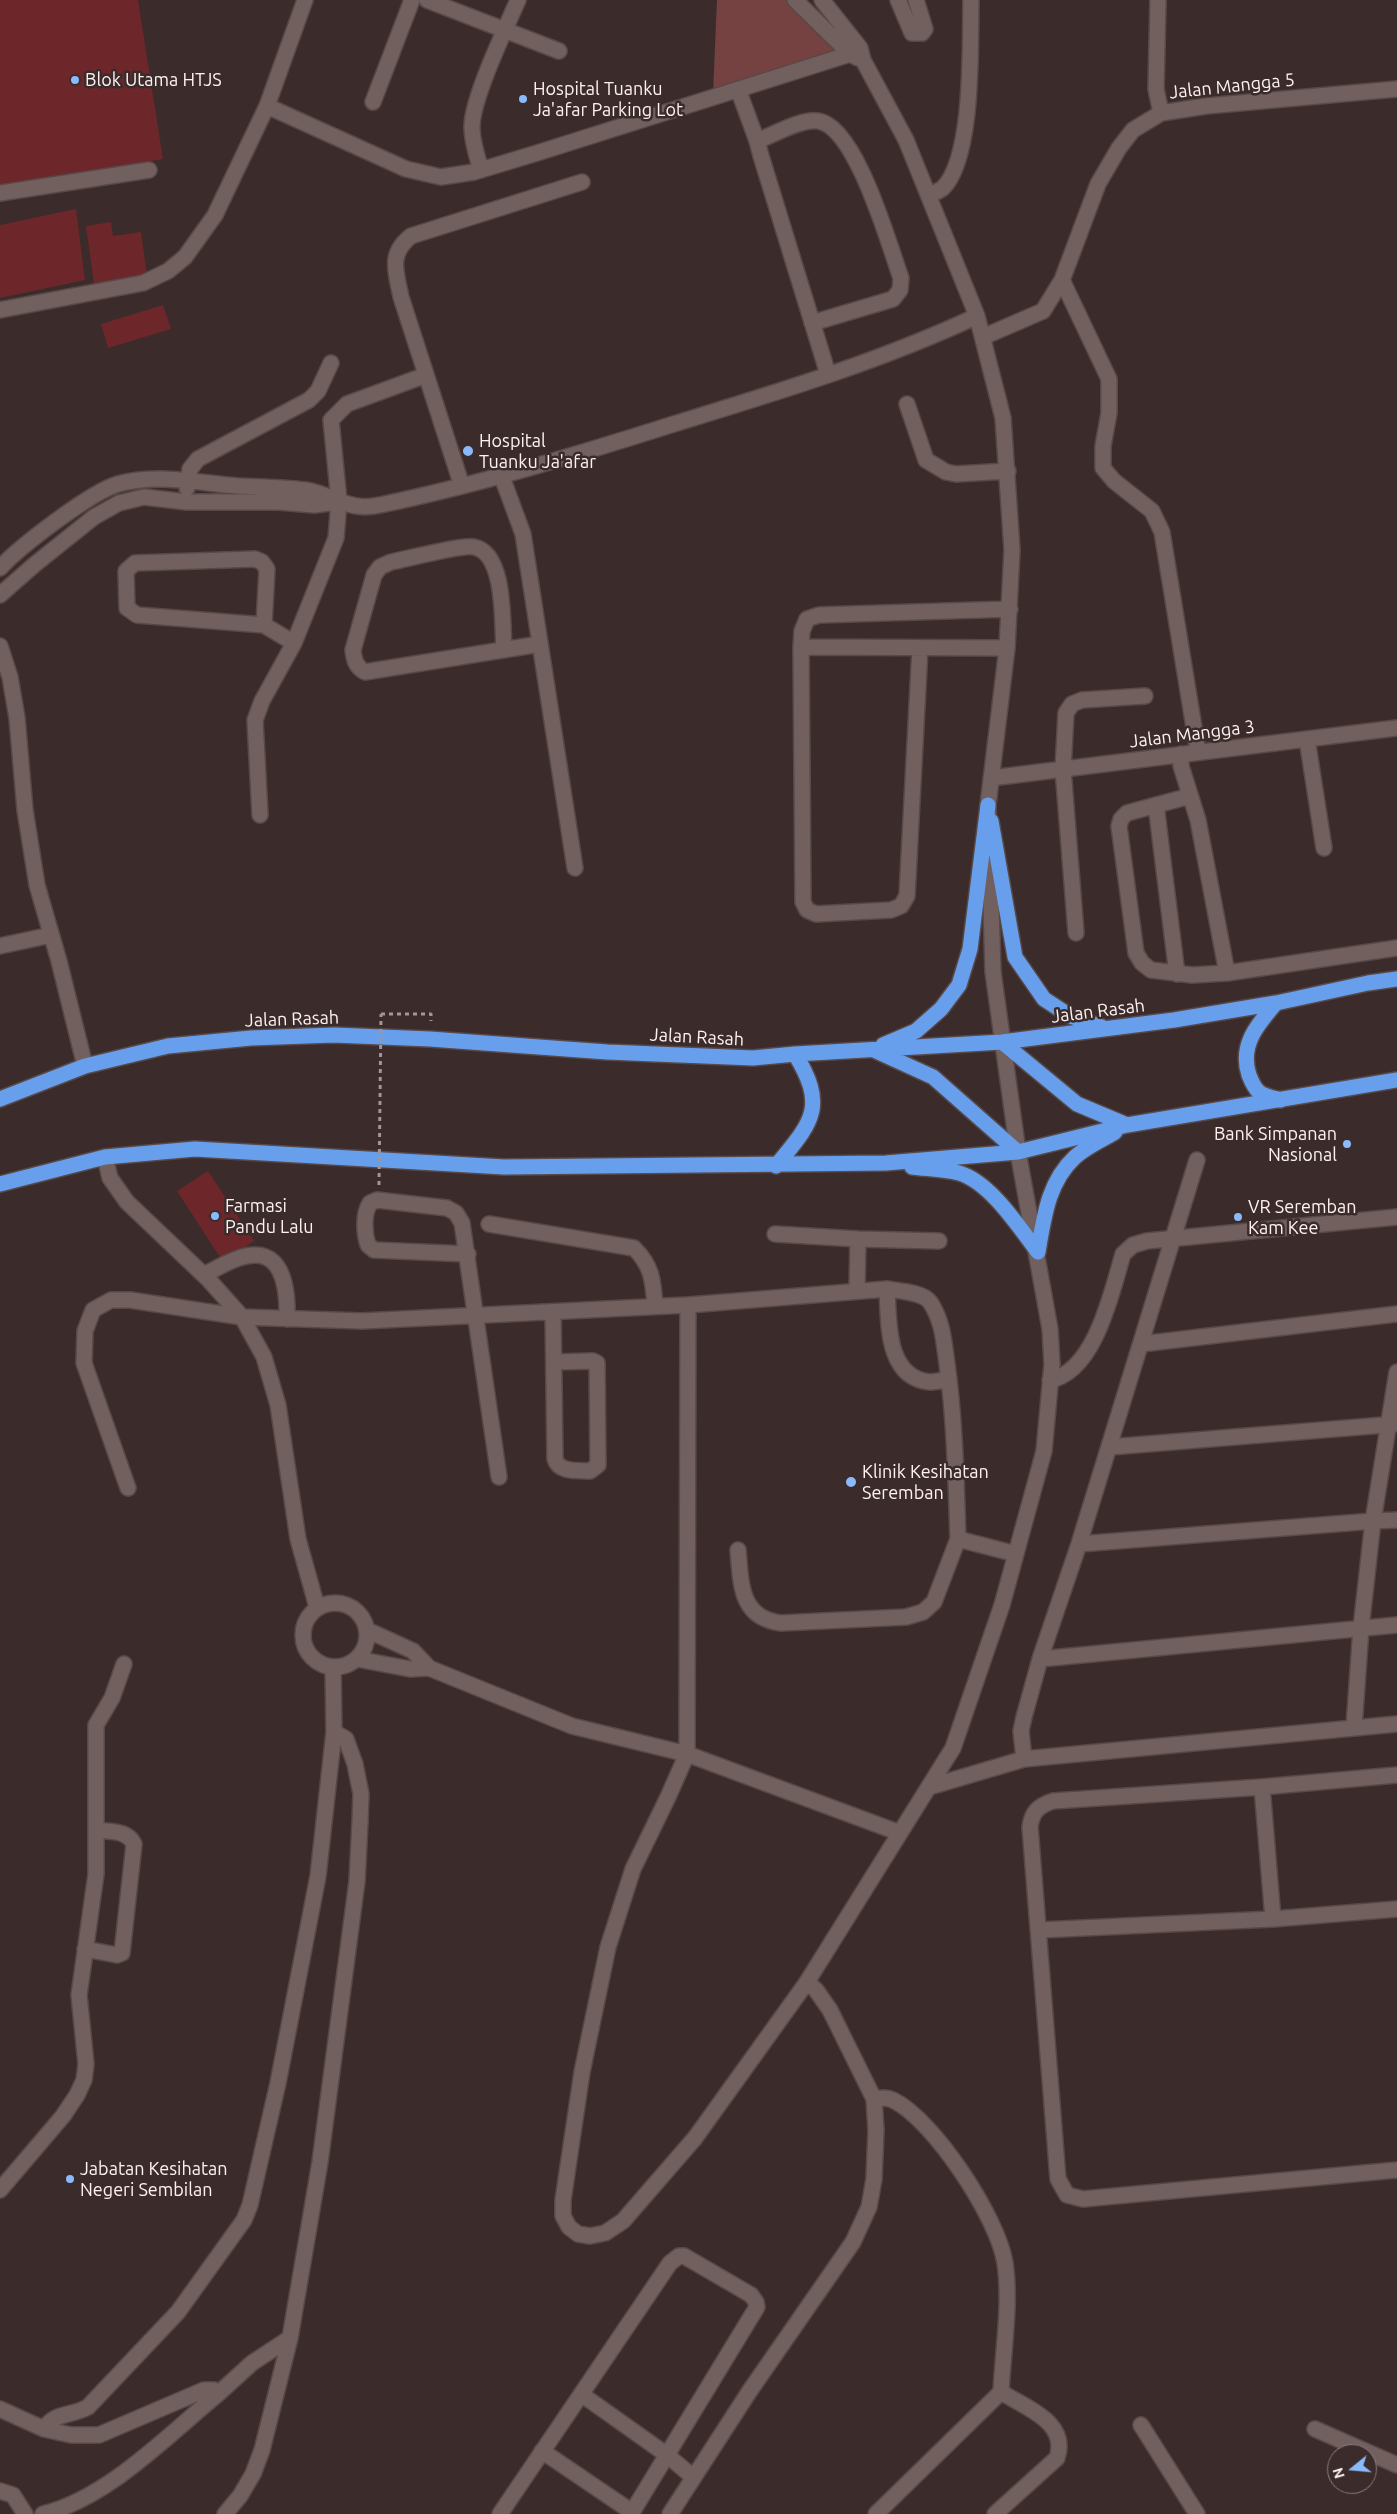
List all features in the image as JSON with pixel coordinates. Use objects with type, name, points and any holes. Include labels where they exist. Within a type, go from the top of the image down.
[{"type":"highway","points":[[988,805],[1015,957],[1044,999],[1070,1016],[1107,1028]]},
{"type":"highway","points":[[872,1049],[916,1031],[941,1009],[959,985],[970,948],[988,805]]},
{"type":"highway","name":"Jalan Rasah","points":[[0,1099],[85,1066],[168,1046],[250,1038],[334,1035],[430,1039],[607,1052],[743,1058],[1002,1042],[1276,1003],[1368,983],[1397,979]]},
{"type":"highway","points":[[1276,1003],[1258,1024],[1251,1037],[1246,1053],[1246,1067],[1251,1081],[1259,1092],[1282,1101]]},
{"type":"highway","points":[[1002,1042],[1077,1104],[1127,1125]]},
{"type":"highway","points":[[872,1049],[934,1077],[1018,1152]]},
{"type":"highway","points":[[776,1166],[807,1128],[812,1109],[811,1089],[806,1072],[795,1054]]},
{"type":"highway","points":[[0,1184],[105,1157],[195,1149],[504,1167],[776,1166],[886,1163],[1018,1152],[1127,1125],[1282,1101],[1397,1080]]},
{"type":"highway","points":[[1038,1252],[1046,1210],[1056,1178],[1076,1156],[1127,1125]]},
{"type":"highway","points":[[886,1163],[960,1173],[987,1190],[1004,1207],[1038,1252]]},
{"type":"street","points":[[0,310],[143,284],[168,271],[185,257],[215,215],[267,106],[305,0]]},
{"type":"street","points":[[373,102],[412,0]]},
{"type":"street","points":[[427,0],[559,51]]},
{"type":"street","points":[[481,170],[474,149],[472,126],[478,98],[518,0]]},
{"type":"street","points":[[795,0],[858,54]]},
{"type":"street","points":[[688,1304],[686,1754],[668,1797],[633,1869],[608,1947],[582,2072],[563,2200],[563,2216],[569,2227],[578,2234],[590,2236],[605,2233],[623,2221],[695,2138],[807,1982],[953,1748],[1002,1605],[1044,1451],[1050,1380],[1050,1328],[1038,1252],[1018,1152],[993,972],[988,805],[1007,648],[1012,550],[1003,418],[977,316],[906,140],[858,54],[822,0]]},
{"type":"street","points":[[898,0],[912,33],[916,34],[925,29],[916,0]]},
{"type":"street","points":[[929,196],[942,189],[951,176],[965,135],[971,0]]},
{"type":"street","points":[[1158,0],[1156,89],[1161,113]]},
{"type":"street","points":[[267,106],[406,169],[441,177],[481,170],[738,89],[858,54]]},
{"type":"street","points":[[738,89],[757,141],[828,374]]},
{"type":"street","name":"Jalan Mangga 5","points":[[983,337],[1043,311],[1054,297],[1062,280],[1098,184],[1119,148],[1133,130],[1161,113],[1206,106],[1397,89]]},
{"type":"street","points":[[757,141],[808,120],[820,121],[832,127],[855,156],[901,278],[900,290],[893,299],[812,323]]},
{"type":"street","points":[[0,192],[148,170]]},
{"type":"street","points":[[462,486],[401,297],[395,268],[396,253],[401,244],[411,236],[582,182]]},
{"type":"street","points":[[1062,280],[1109,379],[1109,413],[1103,446],[1104,468],[1114,480],[1152,511],[1162,532],[1198,752]]},
{"type":"street","points":[[1,562],[95,493],[119,484],[143,480],[188,480],[309,490],[358,508],[372,506],[502,477],[740,404],[929,339],[977,316]]},
{"type":"street","points":[[187,502],[190,469],[198,459],[310,400],[318,391],[331,363]]},
{"type":"street","points":[[260,815],[255,720],[262,701],[294,643],[336,538],[339,501],[331,420],[347,404],[426,375]]},
{"type":"street","points":[[907,404],[926,460],[946,472],[956,474],[1008,471]]},
{"type":"street","points":[[502,477],[523,534],[575,868]]},
{"type":"street","points":[[0,595],[94,517],[119,503],[144,497],[187,502],[279,502],[314,505],[339,501]]},
{"type":"street","points":[[504,650],[498,573],[488,553],[472,546],[391,562],[380,567],[374,576],[353,650],[354,660],[359,668],[365,672],[504,650],[540,644]]},
{"type":"street","points":[[264,625],[267,570],[262,562],[255,559],[135,563],[126,571],[127,608],[137,615],[264,625],[294,643]]},
{"type":"street","points":[[920,648],[907,896],[901,906],[891,910],[816,914],[807,910],[803,902],[801,647],[802,630],[807,619],[819,615],[1010,609]]},
{"type":"street","points":[[0,646],[10,677],[17,718],[25,810],[37,885],[52,935],[85,1066]]},
{"type":"street","points":[[801,647],[1007,648]]},
{"type":"street","points":[[1076,933],[1063,769],[1066,712],[1072,704],[1082,700],[1144,696]]},
{"type":"street","name":"Jalan Mangga 3","points":[[991,778],[1397,728]]},
{"type":"street","points":[[1307,739],[1324,848]]},
{"type":"street","points":[[1181,754],[1181,766],[1198,820],[1227,972]]},
{"type":"street","points":[[1190,796],[1127,813],[1121,818],[1120,826],[1136,953],[1142,963],[1151,970],[1177,974],[1227,972],[1397,948]]},
{"type":"street","points":[[1156,805],[1177,974]]},
{"type":"street","points":[[0,946],[52,935]]},
{"type":"street","points":[[105,1157],[110,1178],[127,1202],[204,1275],[242,1317],[264,1357],[278,1405],[298,1539],[318,1607]]},
{"type":"street","points":[[1024,1760],[1021,1731],[1040,1659],[1110,1447],[1197,1160]]},
{"type":"street","points":[[468,1254],[374,1250],[368,1245],[365,1237],[366,1209],[370,1203],[377,1200],[447,1208],[456,1213],[462,1223],[468,1254],[499,1476]]},
{"type":"street","points":[[1050,1380],[1057,1379],[1069,1371],[1095,1340],[1127,1248],[1140,1242],[1397,1217]]},
{"type":"street","points":[[490,1224],[634,1248],[645,1259],[651,1274],[655,1306]]},
{"type":"street","points":[[775,1234],[939,1241]]},
{"type":"street","points":[[857,1290],[858,1239]]},
{"type":"street","points":[[204,1275],[238,1258],[263,1256],[274,1261],[282,1274],[288,1298],[288,1320]]},
{"type":"street","points":[[887,1289],[890,1337],[894,1352],[904,1368],[916,1378],[930,1382],[949,1380]]},
{"type":"street","points":[[128,1488],[84,1363],[85,1331],[93,1310],[111,1300],[130,1300],[242,1317],[362,1321],[688,1304],[857,1290],[887,1289],[908,1292],[929,1300],[941,1321],[949,1380],[955,1440],[958,1539],[934,1602],[923,1612],[906,1617],[781,1623],[766,1621],[756,1615],[749,1604],[740,1577],[738,1550]]},
{"type":"street","points":[[553,1312],[554,1362],[557,1465],[561,1468],[590,1471],[598,1464],[597,1363],[594,1361],[554,1362]]},
{"type":"street","points":[[1141,1344],[1397,1314]]},
{"type":"street","points":[[1354,1727],[1361,1628],[1373,1521],[1392,1425],[1397,1372]]},
{"type":"street","points":[[1110,1447],[1392,1425]]},
{"type":"street","points":[[1079,1544],[1397,1520]]},
{"type":"street","points":[[958,1539],[1016,1554]]},
{"type":"street","points":[[328,1602],[339,1602],[349,1605],[358,1612],[367,1630],[367,1641],[357,1659],[348,1664],[333,1667],[318,1663],[304,1646],[302,1635],[304,1624],[309,1614],[318,1607],[328,1602]]},
{"type":"street","points":[[1040,1659],[1397,1625]]},
{"type":"street","points":[[367,1630],[413,1651],[429,1668]]},
{"type":"street","points":[[357,1659],[410,1668],[429,1668],[572,1726],[686,1754],[900,1833]]},
{"type":"street","points":[[0,2190],[63,2116],[77,2095],[84,2080],[86,2064],[79,1995],[96,1874],[96,1725],[112,1698],[124,1664]]},
{"type":"street","points":[[44,2429],[55,2416],[79,2412],[88,2407],[178,2312],[244,2220],[250,2205],[278,2083],[318,1876],[334,1732],[333,1667]]},
{"type":"street","points":[[929,1786],[1024,1760],[1397,1724]]},
{"type":"street","points":[[225,2514],[240,2496],[253,2474],[262,2450],[290,2338],[320,2162],[356,1881],[361,1794],[356,1764],[346,1739],[334,1732]]},
{"type":"street","points":[[1397,1776],[1262,1788],[1053,1801],[1042,1804],[1035,1810],[1030,1827],[1040,1930],[1058,2179],[1066,2194],[1083,2199],[1397,2170]]},
{"type":"street","points":[[1262,1788],[1273,1919]]},
{"type":"street","points":[[86,1949],[117,1955],[122,1953],[134,1844],[130,1837],[125,1834],[97,1830]]},
{"type":"street","points":[[1040,1930],[1273,1919],[1397,1910]]},
{"type":"street","points":[[670,2514],[862,2225],[869,2207],[874,2179],[876,2130],[874,2099],[830,2010],[816,1990],[807,1982]]},
{"type":"street","points":[[874,2099],[885,2098],[893,2100],[925,2128],[980,2199],[998,2236],[1005,2263],[1007,2287],[1001,2392],[876,2514]]},
{"type":"street","points":[[500,2514],[542,2451],[674,2259],[679,2256],[690,2258],[754,2297],[756,2311],[632,2513],[542,2451]]},
{"type":"street","points":[[43,2514],[83,2499],[106,2486],[219,2393],[252,2362],[290,2338]]},
{"type":"street","points":[[0,2409],[44,2429],[71,2435],[99,2435],[204,2390],[214,2390],[219,2393]]},
{"type":"street","points":[[995,2514],[1057,2458],[1060,2447],[1058,2433],[1049,2422],[1001,2392]]},
{"type":"street","points":[[581,2394],[667,2455],[694,2477]]},
{"type":"street","points":[[1140,2425],[1197,2514]]},
{"type":"street","points":[[1315,2429],[1397,2465]]},
{"type":"street","points":[[0,2490],[13,2495],[25,2514]]},
{"type":"path","points":[[379,1185],[381,1014],[431,1014]]},
{"type":"shaded area","points":[[717,0],[792,0],[847,53],[713,94]]},
{"type":"building","name":"Blok Utama HTJS","points":[[0,0],[138,0],[163,159],[0,186]]},
{"type":"building","points":[[76,209],[85,280],[0,298],[0,225]]},
{"type":"building","points":[[111,222],[113,236],[141,232],[147,276],[94,284],[86,226]]},
{"type":"building","points":[[163,305],[171,329],[108,348],[101,324]]},
{"type":"building","name":"Farmasi Pandu Lalu","points":[[208,1171],[254,1241],[223,1262],[177,1191]]},
{"type":"place","name":"Blok Utama HTJS","points":[[75,80]]},
{"type":"place","name":"Hospital Tuanku Ja'afar Parking Lot","points":[[523,99]]},
{"type":"place","name":"Hospital Tuanku Ja'afar","points":[[468,451]]},
{"type":"place","name":"Bank Simpanan Nasional","points":[[1347,1144]]},
{"type":"place","name":"Farmasi Pandu Lalu","points":[[215,1216]]},
{"type":"place","name":"VR Seremban Kam Kee","points":[[1238,1217]]},
{"type":"place","name":"Klinik Kesihatan Seremban","points":[[851,1482]]},
{"type":"place","name":"Jabatan Kesihatan Negeri Sembilan","points":[[70,2179]]}]
